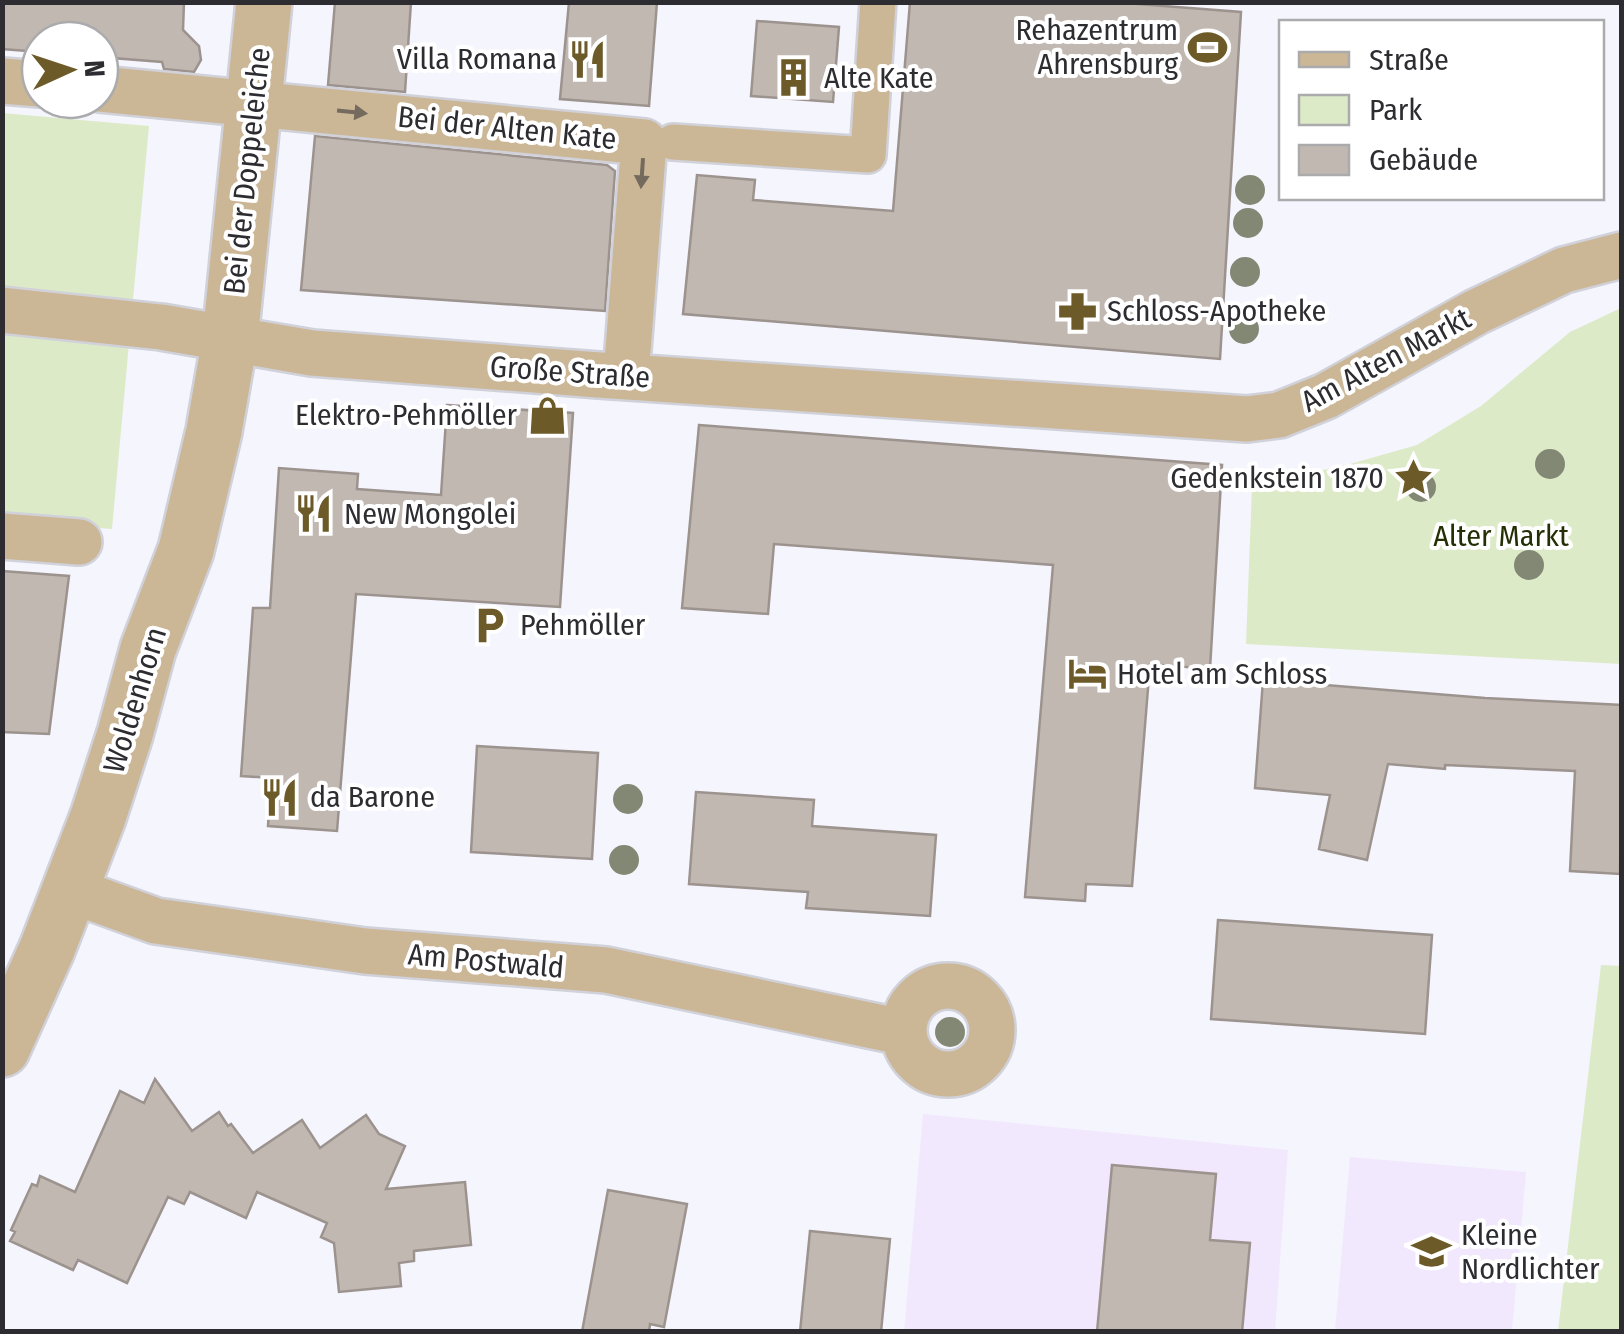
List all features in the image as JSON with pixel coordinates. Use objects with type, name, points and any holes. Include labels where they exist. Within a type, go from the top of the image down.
[{"type":"street","name":"Bei der Doppeleiche","points":[[230,339],[264,2]]},
{"type":"street","points":[[673,142],[868,155],[878,2]]},
{"type":"street","points":[[120,91],[254,103]]},
{"type":"street","name":"Bei der Alten Kate","points":[[254,103],[644,142],[626,376]]},
{"type":"street","name":"Am Alten Markt","points":[[1141,413],[1247,419],[1278,415],[1326,396],[1476,312],[1564,270],[1622,255]]},
{"type":"street","name":"Große Straße","points":[[2,310],[126,323],[312,353],[1141,413]]},
{"type":"street","name":"Woldenhorn","points":[[2,1048],[71,890],[120,751],[148,649],[186,550],[214,431],[230,339]]},
{"type":"street","points":[[2,536],[80,542]]},
{"type":"street","name":"Am Postwald","points":[[71,890],[156,921],[365,951],[606,970],[902,1032]]},
{"type":"shaded area","points":[[923,1114],[1288,1150],[1275,1331],[904,1332]]},
{"type":"shaded area","name":"Kleine Nordlichter","points":[[1350,1157],[1526,1172],[1512,1331],[1335,1331]]},
{"type":"green space","points":[[2,113],[20,115],[20,120],[149,126],[112,529],[3,521]]},
{"type":"green space","name":"Alter Markt","points":[[1621,308],[1621,664],[1246,644],[1252,486],[1417,445],[1481,406],[1570,332]]},
{"type":"green space","points":[[1601,965],[1621,966],[1621,1331],[1558,1331]]},
{"type":"building","points":[[2,2],[184,2],[183,30],[199,46],[201,60],[194,72],[164,69],[162,62],[120,59],[120,20],[20,20],[20,50],[2,49]]},
{"type":"building","points":[[335,2],[411,2],[405,92],[328,85]]},
{"type":"building","points":[[569,2],[657,2],[649,106],[560,99]]},
{"type":"building","points":[[910,2],[1112,2],[1241,12],[1220,359],[683,314],[697,175],[755,180],[753,200],[893,211]]},
{"type":"building","name":"Alte Kate","points":[[757,21],[839,27],[833,102],[751,96]]},
{"type":"building","points":[[315,136],[607,165],[615,171],[605,311],[301,290]]},
{"type":"building","points":[[447,405],[573,413],[560,607],[356,594],[337,831],[268,826],[271,778],[241,776],[253,608],[270,608],[279,468],[358,474],[357,489],[441,495]]},
{"type":"building","points":[[699,425],[1222,465],[1210,669],[1150,664],[1132,886],[1086,884],[1085,901],[1025,897],[1053,565],[774,544],[768,614],[682,608]]},
{"type":"building","points":[[2,571],[69,576],[49,734],[2,732]]},
{"type":"building","points":[[1263,680],[1622,705],[1620,874],[1570,871],[1575,771],[1388,764],[1367,860],[1319,849],[1330,795],[1255,788]]},
{"type":"building","points":[[477,746],[598,753],[592,859],[471,852]]},
{"type":"building","points":[[696,792],[814,800],[812,826],[936,835],[930,916],[806,908],[808,892],[689,884]]},
{"type":"building","points":[[1218,920],[1432,935],[1425,1034],[1211,1019]]},
{"type":"building","points":[[155,1079],[192,1131],[219,1112],[253,1153],[302,1120],[320,1148],[366,1115],[379,1134],[405,1146],[386,1189],[465,1182],[471,1245],[414,1251],[414,1261],[399,1263],[401,1286],[339,1292],[334,1243],[321,1237],[327,1223],[257,1192],[246,1218],[190,1192],[184,1204],[168,1197],[127,1283],[78,1260],[73,1270],[10,1241],[15,1232],[11,1230],[32,1184],[37,1186],[40,1176],[75,1192],[120,1091],[144,1103]]},
{"type":"building","points":[[1112,1165],[1216,1174],[1210,1240],[1250,1243],[1242,1332],[1097,1332]]},
{"type":"building","points":[[608,1190],[687,1204],[664,1327],[650,1324],[649,1332],[582,1332]]},
{"type":"building","points":[[810,1231],[890,1239],[881,1332],[800,1332]]},
{"type":"place","name":"Rehazentrum Ahrensburg","points":[[1208,47]]},
{"type":"place","name":"Villa Romana","points":[[587,59]]},
{"type":"place","name":"Alte Kate","points":[[794,78]]},
{"type":"place","name":"Schloss-Apotheke","points":[[1077,311]]},
{"type":"place","name":"Elektro-Pehmöller","points":[[547,415]]},
{"type":"place","name":"Gedenkstein 1870","points":[[1414,478]]},
{"type":"place","name":"New Mongolei","points":[[314,514]]},
{"type":"place","name":"Pehmöller","points":[[490,625]]},
{"type":"place","name":"Hotel am Schloss","points":[[1087,674]]},
{"type":"place","name":"da Barone","points":[[280,797]]},
{"type":"place","name":"Kleine Nordlichter","points":[[1431,1252]]}]
